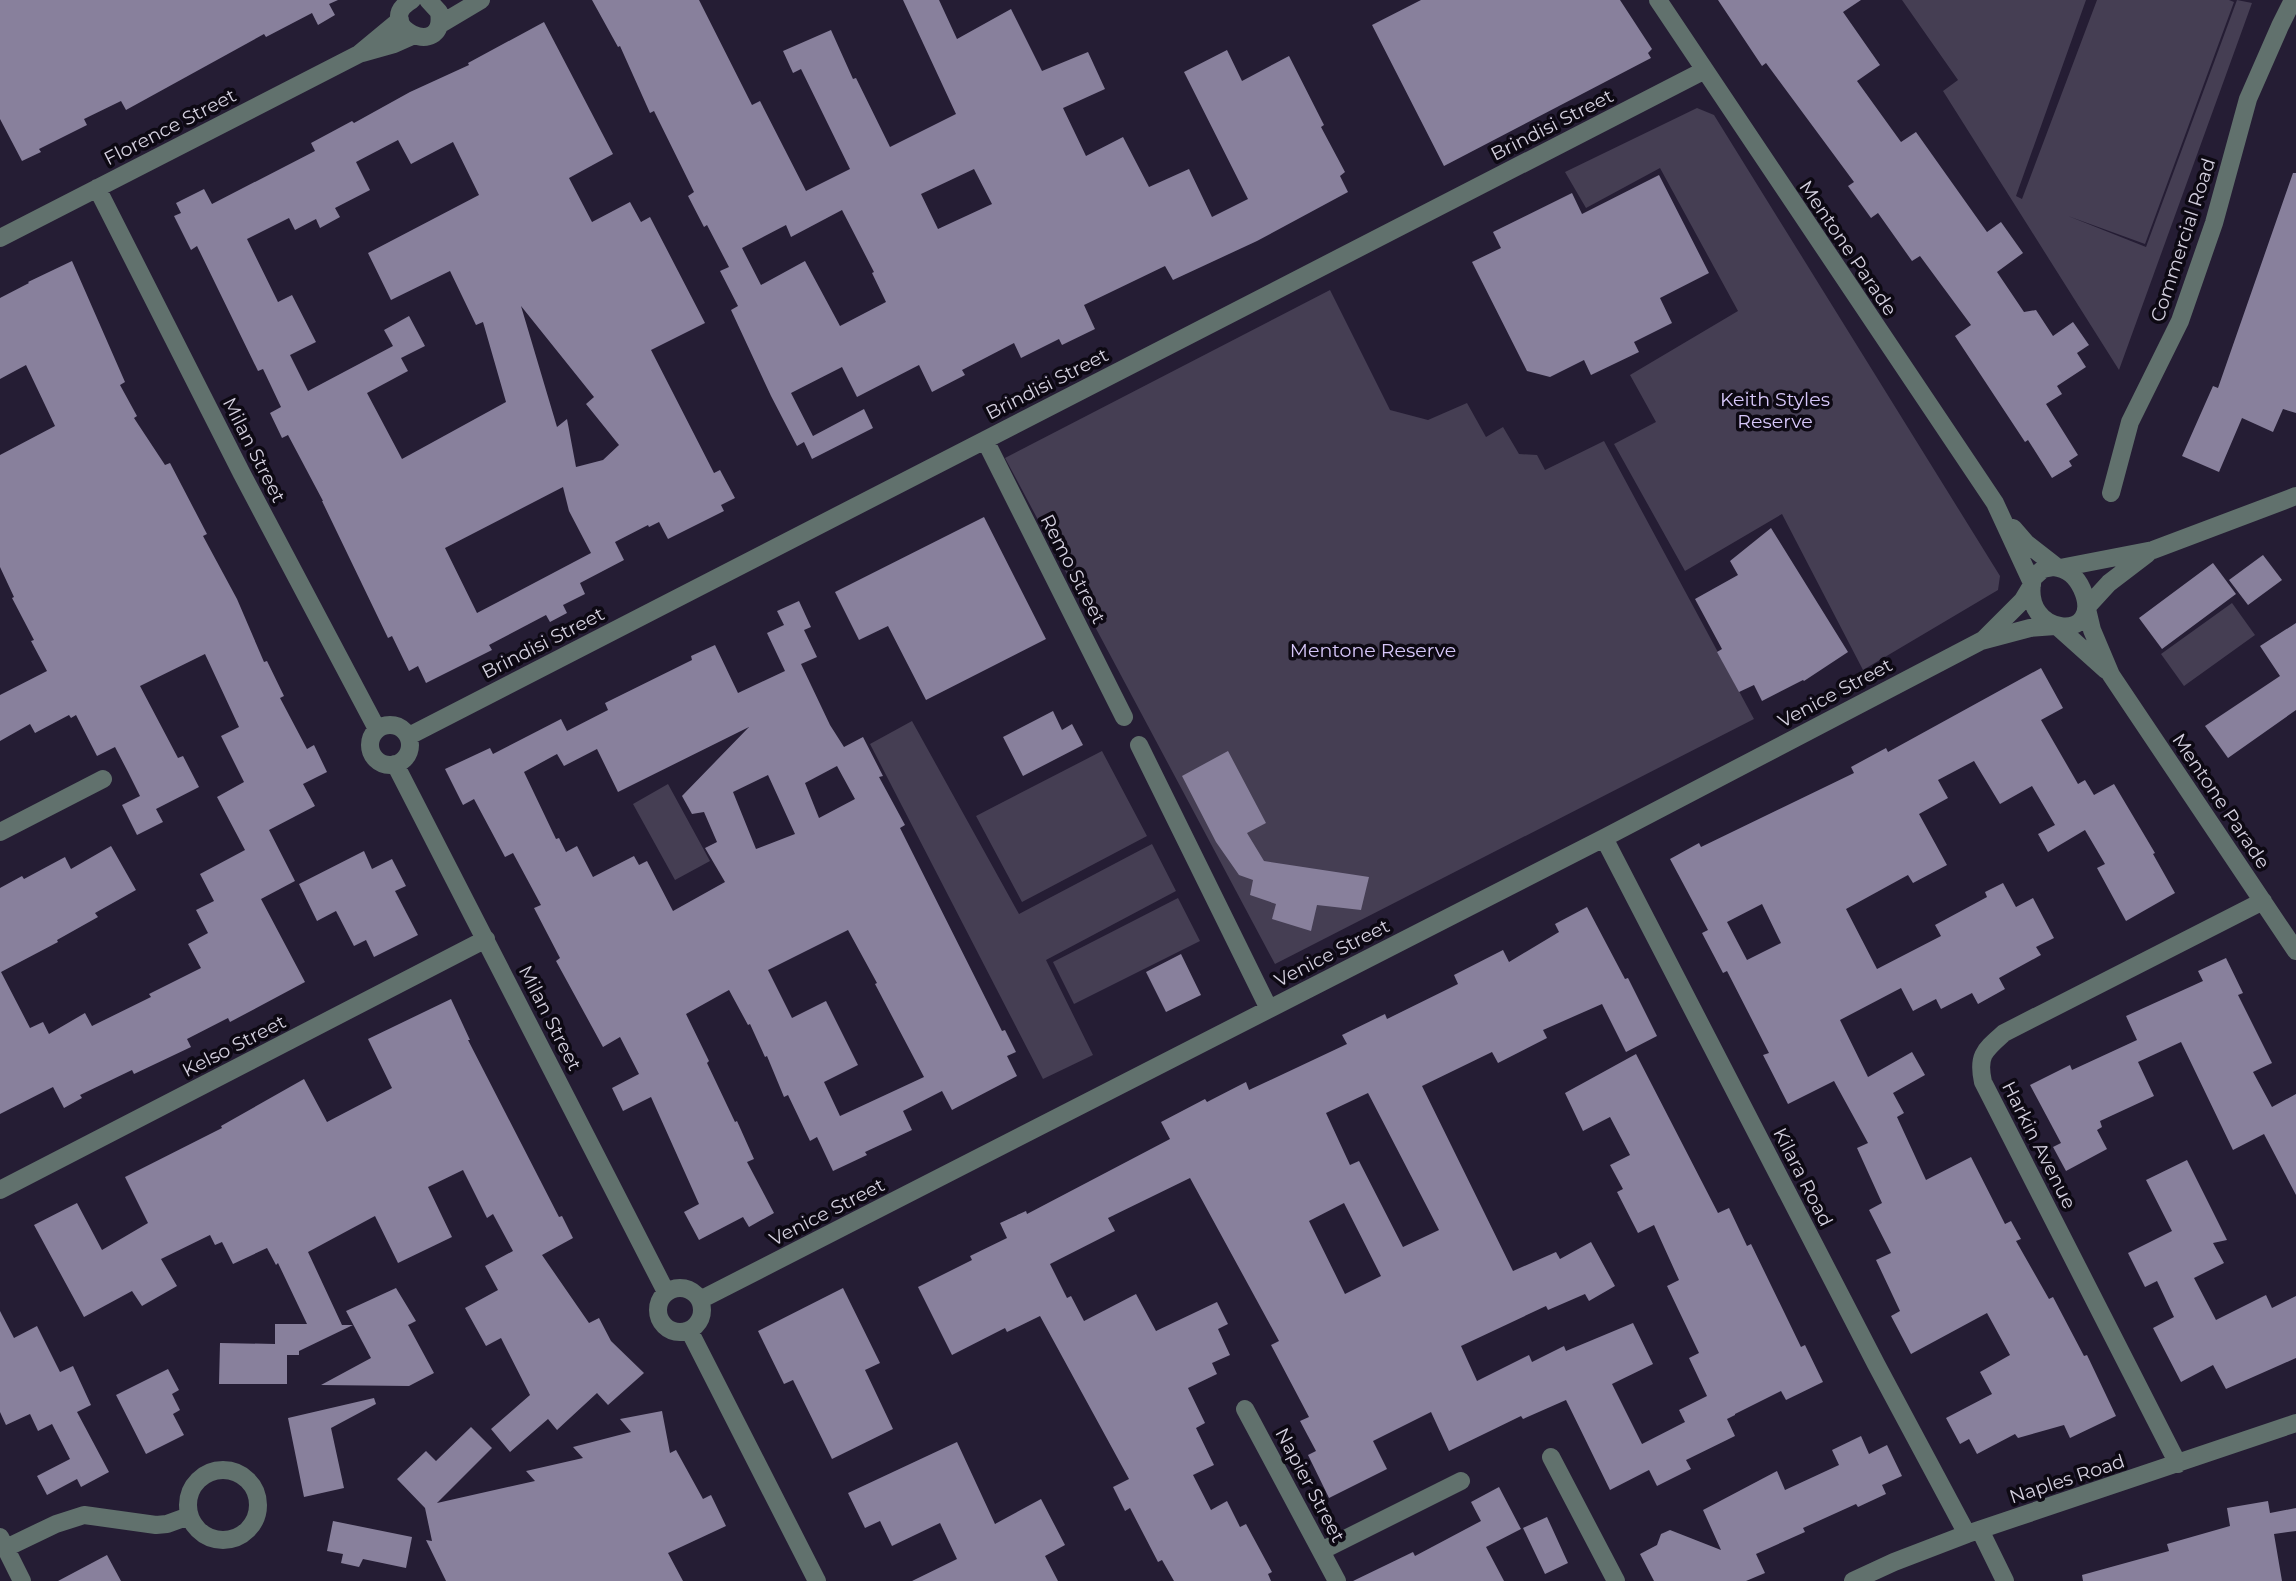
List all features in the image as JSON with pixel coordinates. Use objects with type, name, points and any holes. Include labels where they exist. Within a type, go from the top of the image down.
[{"type":"street","name":"Florence Street","points":[[359,54],[400,20],[403,8],[412,0]]},
{"type":"street","points":[[432,1],[439,12],[439,24],[481,0]]},
{"type":"street","name":"Mentone Parade","points":[[1658,0],[2004,517],[2026,543],[2058,568]]},
{"type":"street","name":"Commercial Road","points":[[2111,493],[2130,422],[2180,321],[2214,223],[2248,99],[2293,0]]},
{"type":"street","points":[[400,20],[402,27],[412,36]]},
{"type":"street","name":"Florence Street","points":[[0,238],[359,54],[412,36],[425,37],[436,30],[439,24]]},
{"type":"street","name":"Brindisi Street","points":[[409,736],[1705,70]]},
{"type":"street","name":"Milan Street","points":[[97,188],[236,462],[377,729]]},
{"type":"street","name":"Remo Street","points":[[985,440],[1124,717]]},
{"type":"street","points":[[2153,550],[2109,583],[2075,625],[2057,627],[2045,620],[2036,609],[2032,598],[2032,584],[2040,570],[2153,550],[2296,496]]},
{"type":"street","name":"Mentone Parade","points":[[2004,517],[2032,584]]},
{"type":"street","points":[[2058,568],[2069,572],[2079,583],[2087,608]]},
{"type":"street","name":"Venice Street","points":[[1982,641],[2026,596],[2032,584]]},
{"type":"street","name":"Mentone Parade","points":[[2087,608],[2092,630],[2111,675],[2296,951]]},
{"type":"street","name":"Mentone Parade","points":[[2057,627],[2111,675]]},
{"type":"street","name":"Venice Street","points":[[700,1300],[1604,838],[1982,641],[2029,628],[2057,627]]},
{"type":"street","points":[[394,724],[409,736],[409,753],[400,762],[382,763],[372,754],[370,741],[377,729],[394,724]]},
{"type":"street","points":[[1139,746],[1269,1009]]},
{"type":"street","name":"Milan Street","points":[[395,764],[666,1292]]},
{"type":"street","points":[[0,832],[103,779]]},
{"type":"street","name":"Kilara Road","points":[[1604,838],[1875,1364],[2006,1581]]},
{"type":"street","name":"Harkin Avenue","points":[[2178,1464],[1983,1082],[1981,1057],[2004,1033],[2263,901]]},
{"type":"street","name":"Kelso Street","points":[[0,1189],[486,939]]},
{"type":"street","points":[[679,1287],[696,1295],[700,1300],[702,1314],[695,1326],[676,1332],[664,1326],[657,1308],[666,1292],[679,1287]]},
{"type":"street","points":[[689,1330],[817,1581]]},
{"type":"street","name":"Napier Street","points":[[1245,1409],[1337,1581]]},
{"type":"street","name":"Naples Road","points":[[1853,1581],[1894,1562],[1974,1532],[2296,1423]]},
{"type":"street","points":[[1551,1457],[1616,1581]]},
{"type":"street","points":[[1321,1551],[1461,1481]]},
{"type":"street","points":[[22,1581],[3,1543],[84,1515],[156,1525],[189,1516]]},
{"type":"green space","points":[[1902,0],[2086,0],[2016,196],[2022,199],[2097,0],[2234,2],[2145,244],[2068,216],[2146,247],[2237,0],[2252,3],[2119,370],[1943,91],[1958,80]]},
{"type":"green space","name":"Keith Styles Reserve","points":[[1697,108],[1714,115],[2000,576],[1998,590],[1863,670],[1782,514],[1685,571],[1614,444],[1656,422],[1630,375],[1738,311],[1660,168],[1586,208],[1565,172]]},
{"type":"green space","name":"Mentone Reserve","points":[[1330,290],[1390,410],[1428,420],[1467,403],[1486,437],[1503,427],[1519,454],[1537,455],[1545,470],[1604,441],[1754,719],[1275,964],[1005,458]]},
{"type":"green space","points":[[2232,603],[2255,635],[2184,686],[2161,654]]},
{"type":"green space","points":[[912,721],[1019,914],[1152,844],[1176,891],[1046,960],[1093,1055],[1043,1079],[870,744]]},
{"type":"green space","points":[[1102,751],[1147,836],[1022,902],[976,816]]},
{"type":"green space","points":[[668,784],[710,861],[675,880],[633,804]]},
{"type":"green space","points":[[1178,898],[1200,941],[1074,1004],[1053,962]]},
{"type":"building","points":[[0,0],[338,0],[329,4],[335,15],[318,25],[312,13],[266,37],[264,34],[126,110],[121,101],[84,119],[87,125],[39,149],[41,152],[22,161],[0,119]]},
{"type":"building","points":[[592,0],[699,0],[752,105],[760,101],[806,191],[850,169],[801,69],[793,73],[783,51],[831,30],[853,79],[856,78],[890,147],[956,114],[903,0],[939,0],[957,39],[1011,9],[1042,71],[1088,52],[1105,89],[1063,108],[1086,156],[1123,137],[1149,187],[1189,169],[1212,217],[1248,199],[1184,72],[1227,50],[1242,81],[1289,56],[1345,172],[1340,176],[1348,192],[1257,241],[1173,280],[1165,266],[1084,305],[1095,329],[1062,345],[1059,339],[1021,358],[1014,343],[962,370],[965,375],[932,392],[919,365],[857,397],[842,367],[791,393],[813,436],[864,409],[873,428],[812,459],[804,442],[797,446],[771,396],[731,310],[738,306],[720,271],[729,267],[688,196],[694,192],[654,111],[650,113],[620,46],[618,47]],"holes":[[[974,169],[992,204],[938,229],[921,194]],[[842,210],[874,272],[872,273],[886,302],[840,326],[805,261],[761,285],[742,248],[786,225],[791,237]]]},
{"type":"building","points":[[1421,0],[1620,0],[1652,49],[1648,53],[1651,58],[1444,166],[1372,25]]},
{"type":"building","points":[[1718,0],[1861,0],[1843,12],[1880,65],[1857,81],[1901,142],[1916,132],[1987,232],[2001,222],[2023,253],[1997,272],[2024,312],[2036,310],[2053,336],[2073,322],[2089,345],[2077,353],[2086,367],[2057,386],[2062,394],[2046,404],[2078,455],[2069,461],[2072,466],[2052,478],[1955,336],[1971,325],[1920,256],[1912,261],[1878,213],[1871,218],[1848,186],[1854,182],[1766,63],[1762,66]]},
{"type":"building","points":[[544,22],[613,154],[569,178],[592,222],[630,202],[641,222],[650,217],[705,323],[651,350],[714,473],[720,470],[735,498],[721,505],[724,511],[668,539],[659,522],[615,542],[624,560],[580,583],[585,594],[563,605],[567,613],[550,622],[546,615],[489,645],[492,650],[426,683],[418,666],[409,671],[392,636],[388,638],[323,501],[288,435],[282,438],[270,413],[281,407],[263,369],[258,371],[197,246],[191,250],[174,216],[181,213],[176,203],[204,189],[212,204],[315,151],[311,143],[469,65],[468,63]],"holes":[[[398,140],[411,164],[453,142],[479,195],[368,253],[391,300],[450,271],[476,325],[483,322],[506,402],[402,459],[367,393],[408,371],[401,358],[425,346],[409,316],[384,330],[393,346],[308,391],[290,355],[316,342],[292,295],[278,302],[247,239],[289,218],[295,230],[316,219],[320,228],[340,217],[335,208],[370,190],[356,162]],[[521,306],[594,397],[586,404],[619,445],[603,460],[576,467],[567,419],[557,427]],[[563,487],[569,511],[591,553],[477,613],[445,548]]]},
{"type":"building","points":[[2293,173],[2296,173],[2296,413],[2283,409],[2273,432],[2242,418],[2219,472],[2182,456],[2213,386],[2218,388]]},
{"type":"building","points":[[1659,175],[1709,273],[1660,298],[1672,323],[1634,342],[1639,352],[1591,375],[1584,360],[1550,377],[1527,371],[1472,262],[1501,248],[1493,232],[1572,193],[1582,214]]},
{"type":"building","points":[[72,261],[125,382],[120,385],[137,416],[134,418],[165,465],[170,463],[207,534],[203,536],[237,599],[264,662],[267,661],[284,696],[280,698],[307,749],[314,745],[327,772],[303,784],[315,806],[269,830],[295,881],[261,899],[305,982],[230,1022],[228,1018],[187,1039],[191,1047],[134,1074],[132,1070],[80,1095],[82,1098],[64,1108],[53,1087],[0,1114],[0,888],[22,876],[24,879],[65,857],[71,869],[111,846],[136,890],[95,913],[98,917],[57,940],[58,942],[1,972],[30,1028],[43,1022],[49,1034],[85,1013],[92,1026],[151,997],[149,994],[201,968],[188,944],[208,933],[196,910],[214,901],[200,874],[245,850],[217,797],[244,782],[221,736],[239,727],[205,654],[140,686],[178,758],[183,756],[199,787],[156,809],[163,822],[137,835],[122,805],[140,796],[128,772],[115,747],[97,756],[76,715],[71,718],[69,715],[35,733],[30,724],[0,741],[0,695],[47,671],[31,641],[34,640],[12,598],[14,597],[0,567],[0,455],[55,426],[26,365],[0,379],[0,298]]},
{"type":"building","points":[[984,517],[1046,639],[926,700],[888,626],[859,640],[835,592]]},
{"type":"building","points":[[1771,528],[1848,652],[1804,681],[1762,701],[1754,685],[1739,692],[1717,652],[1722,649],[1695,599],[1738,575],[1730,561]]},
{"type":"building","points":[[2263,555],[2282,580],[2248,605],[2229,580]]},
{"type":"building","points":[[2213,563],[2236,594],[2162,649],[2139,618]]},
{"type":"building","points":[[799,601],[811,627],[804,630],[817,657],[801,664],[830,725],[844,747],[863,737],[883,776],[879,777],[905,825],[900,828],[1002,1031],[1005,1030],[1016,1052],[1007,1056],[1017,1076],[952,1110],[942,1091],[903,1111],[912,1130],[865,1152],[867,1155],[833,1171],[817,1137],[810,1141],[788,1095],[784,1097],[767,1056],[765,1057],[750,1024],[748,1025],[729,990],[686,1014],[754,1159],[747,1162],[774,1213],[749,1227],[743,1217],[699,1240],[684,1212],[699,1204],[651,1097],[623,1111],[612,1088],[639,1074],[620,1037],[603,1047],[556,961],[560,958],[534,908],[541,905],[513,853],[505,857],[474,799],[463,805],[445,769],[490,748],[493,754],[561,719],[567,731],[608,710],[605,703],[692,660],[691,656],[715,645],[738,693],[785,671],[767,633],[784,625],[777,611]],"holes":[[[749,727],[682,796],[692,814],[704,812],[717,842],[705,848],[725,882],[673,911],[647,861],[639,865],[634,856],[593,877],[577,846],[566,852],[559,838],[556,839],[524,772],[557,754],[564,766],[597,749],[618,792]],[[837,766],[855,799],[819,818],[805,783]],[[768,775],[795,834],[756,849],[733,792]],[[848,930],[924,1077],[840,1116],[824,1082],[858,1065],[826,1001],[792,1018],[768,970]]]},
{"type":"building","points":[[2296,623],[2296,710],[2228,758],[2205,726],[2280,676],[2260,646]]},
{"type":"building","points":[[2041,668],[2063,708],[2041,720],[2078,784],[2085,780],[2094,795],[2114,784],[2175,893],[2126,921],[2097,868],[2105,864],[2085,830],[2048,852],[2038,834],[2055,825],[2032,786],[2000,804],[1974,761],[1938,780],[1948,798],[1919,814],[1947,865],[1913,883],[1908,875],[1846,909],[1877,969],[1941,936],[1935,925],[1987,897],[1985,892],[2003,883],[2016,907],[2033,898],[2054,938],[2036,947],[2041,955],[1999,978],[2005,989],[1978,1004],[1972,993],[1941,1009],[1936,999],[1913,1011],[1901,988],[1840,1020],[1868,1077],[1912,1052],[1925,1075],[1893,1093],[1904,1113],[1897,1117],[1926,1180],[1971,1157],[2005,1224],[2011,1221],[2021,1239],[2016,1241],[2049,1299],[2053,1297],[2084,1356],[2087,1355],[2116,1416],[2070,1438],[2064,1425],[2018,1438],[2015,1434],[1977,1454],[1969,1439],[1960,1444],[1946,1418],[1992,1394],[1980,1372],[2010,1355],[1987,1313],[1911,1354],[1891,1316],[1900,1311],[1876,1260],[1891,1253],[1869,1210],[1882,1203],[1857,1148],[1868,1143],[1834,1081],[1788,1104],[1763,1055],[1769,1053],[1727,971],[1723,973],[1702,933],[1708,930],[1670,859],[1699,843],[1701,847],[1854,773],[1851,767],[1886,748],[1888,752]],"holes":[[[1762,904],[1781,943],[1747,960],[1727,922]]]},
{"type":"building","points":[[1053,711],[1062,730],[1072,724],[1083,745],[1023,776],[1003,737]]},
{"type":"building","points":[[1228,751],[1266,823],[1247,833],[1264,861],[1369,877],[1361,910],[1317,905],[1311,931],[1272,919],[1276,904],[1250,895],[1253,880],[1239,875],[1216,842],[1182,776]]},
{"type":"building","points":[[364,851],[372,869],[392,859],[406,886],[395,891],[418,935],[374,957],[366,940],[354,946],[336,911],[317,921],[299,884]]},
{"type":"building","points":[[1587,907],[1625,979],[1628,978],[1657,1036],[1626,1052],[1602,1004],[1543,1030],[1547,1038],[1498,1063],[1492,1052],[1422,1086],[1513,1271],[1556,1252],[1560,1259],[1591,1242],[1615,1286],[1589,1301],[1585,1294],[1548,1310],[1546,1306],[1461,1346],[1477,1381],[1529,1355],[1532,1362],[1564,1346],[1566,1351],[1633,1323],[1653,1364],[1612,1384],[1642,1444],[1685,1422],[1679,1410],[1707,1396],[1689,1358],[1699,1353],[1667,1286],[1679,1280],[1654,1225],[1638,1233],[1617,1192],[1623,1189],[1610,1165],[1630,1155],[1610,1117],[1583,1131],[1565,1093],[1636,1054],[1718,1213],[1729,1208],[1747,1246],[1751,1244],[1801,1347],[1805,1345],[1823,1382],[1786,1400],[1781,1391],[1727,1419],[1735,1436],[1686,1460],[1691,1469],[1657,1486],[1649,1470],[1610,1490],[1566,1400],[1523,1419],[1521,1416],[1449,1451],[1431,1412],[1373,1441],[1387,1469],[1329,1498],[1308,1455],[1316,1451],[1300,1421],[1309,1417],[1271,1345],[1279,1341],[1190,1178],[1108,1218],[1115,1231],[1050,1264],[1067,1298],[1071,1296],[1084,1321],[1136,1294],[1156,1331],[1217,1302],[1228,1324],[1218,1329],[1230,1355],[1212,1363],[1217,1374],[1188,1388],[1205,1423],[1196,1428],[1214,1465],[1193,1475],[1211,1510],[1227,1501],[1240,1527],[1246,1524],[1272,1572],[1268,1574],[1271,1581],[1174,1581],[1162,1560],[1158,1562],[1130,1508],[1125,1511],[1113,1487],[1129,1479],[1040,1316],[1007,1332],[1005,1328],[952,1355],[918,1287],[972,1260],[970,1256],[1007,1238],[1000,1223],[1026,1211],[1027,1214],[1170,1139],[1161,1122],[1246,1082],[1249,1090],[1347,1044],[1342,1035],[1385,1014],[1387,1019],[1458,984],[1454,975],[1503,950],[1509,962],[1559,932],[1555,924]],"holes":[[[1368,1093],[1439,1230],[1403,1247],[1359,1161],[1350,1165],[1326,1113]],[[1344,1203],[1381,1276],[1345,1294],[1309,1221]]]},
{"type":"building","points":[[1181,954],[1201,995],[1166,1012],[1146,972]]},
{"type":"building","points":[[2226,958],[2243,993],[2238,995],[2272,1063],[2253,1072],[2272,1107],[2296,1094],[2296,1195],[2264,1134],[2233,1150],[2181,1042],[2138,1062],[2154,1096],[2100,1121],[2102,1127],[2097,1130],[2107,1149],[2066,1171],[2053,1147],[2061,1143],[2030,1085],[2070,1065],[2072,1070],[2137,1040],[2126,1016],[2203,981],[2198,971]]},
{"type":"building","points":[[451,999],[468,1040],[559,1217],[562,1216],[573,1238],[542,1255],[589,1323],[599,1318],[611,1341],[644,1373],[608,1405],[597,1393],[557,1430],[548,1419],[510,1452],[491,1429],[530,1395],[501,1338],[486,1346],[465,1308],[498,1290],[485,1266],[513,1251],[493,1214],[487,1218],[463,1170],[428,1187],[452,1237],[398,1263],[375,1216],[308,1252],[342,1325],[353,1325],[299,1351],[299,1355],[287,1355],[287,1384],[219,1384],[220,1343],[275,1344],[275,1324],[307,1324],[278,1263],[276,1265],[267,1248],[233,1264],[222,1242],[215,1245],[210,1235],[161,1259],[177,1286],[142,1306],[132,1291],[84,1317],[34,1225],[77,1203],[102,1250],[148,1223],[125,1177],[222,1128],[221,1126],[304,1079],[327,1122],[392,1088],[368,1039]]},
{"type":"building","points":[[2187,1160],[2227,1240],[2213,1243],[2224,1263],[2194,1278],[2216,1320],[2266,1295],[2272,1308],[2296,1296],[2296,1358],[2226,1389],[2213,1365],[2181,1382],[2153,1328],[2174,1317],[2157,1281],[2145,1287],[2128,1253],[2172,1231],[2146,1180]]},
{"type":"building","points":[[396,1288],[416,1321],[408,1325],[434,1373],[409,1386],[321,1385],[371,1358],[346,1311]]},
{"type":"building","points":[[843,1288],[880,1363],[865,1370],[893,1429],[832,1459],[793,1380],[784,1384],[758,1331]]},
{"type":"building","points":[[0,1311],[14,1338],[37,1326],[60,1372],[73,1366],[91,1405],[77,1412],[109,1472],[81,1487],[77,1479],[47,1495],[37,1476],[70,1459],[52,1424],[38,1431],[30,1414],[6,1425],[0,1412]]},
{"type":"building","points":[[168,1369],[179,1390],[172,1394],[180,1410],[173,1414],[184,1435],[146,1454],[116,1395]]},
{"type":"building","points":[[374,1398],[376,1404],[331,1428],[344,1488],[304,1497],[288,1418]]},
{"type":"building","points":[[662,1411],[670,1453],[676,1450],[703,1499],[711,1495],[726,1526],[668,1553],[683,1581],[446,1581],[426,1540],[432,1541],[425,1508],[397,1479],[426,1451],[436,1461],[471,1427],[492,1448],[437,1503],[535,1481],[526,1471],[583,1458],[573,1447],[631,1432],[620,1419]]},
{"type":"building","points":[[1861,1436],[1869,1454],[1887,1445],[1902,1476],[1882,1485],[1886,1494],[1858,1507],[1856,1504],[1803,1528],[1805,1532],[1756,1554],[1765,1573],[1746,1581],[1654,1581],[1640,1554],[1657,1545],[1661,1534],[1670,1530],[1721,1550],[1703,1510],[1777,1471],[1785,1490],[1839,1465],[1832,1450]]},
{"type":"building","points":[[957,1442],[995,1524],[1041,1499],[1065,1545],[1045,1556],[1058,1581],[912,1581],[957,1559],[940,1523],[892,1546],[880,1521],[865,1528],[848,1493]]},
{"type":"building","points":[[1499,1487],[1521,1529],[1486,1547],[1504,1581],[1353,1581],[1413,1552],[1415,1556],[1481,1521],[1471,1502]]},
{"type":"building","points":[[2268,1501],[2270,1513],[2296,1508],[2296,1531],[2274,1534],[2282,1581],[2083,1581],[2082,1575],[2169,1551],[2167,1544],[2230,1526],[2227,1508]]},
{"type":"building","points":[[1547,1517],[1568,1563],[1545,1574],[1523,1528]]},
{"type":"building","points":[[333,1521],[412,1537],[406,1568],[363,1559],[359,1567],[341,1563],[343,1554],[327,1551]]},
{"type":"building","points":[[107,1555],[121,1581],[58,1581]]}]
